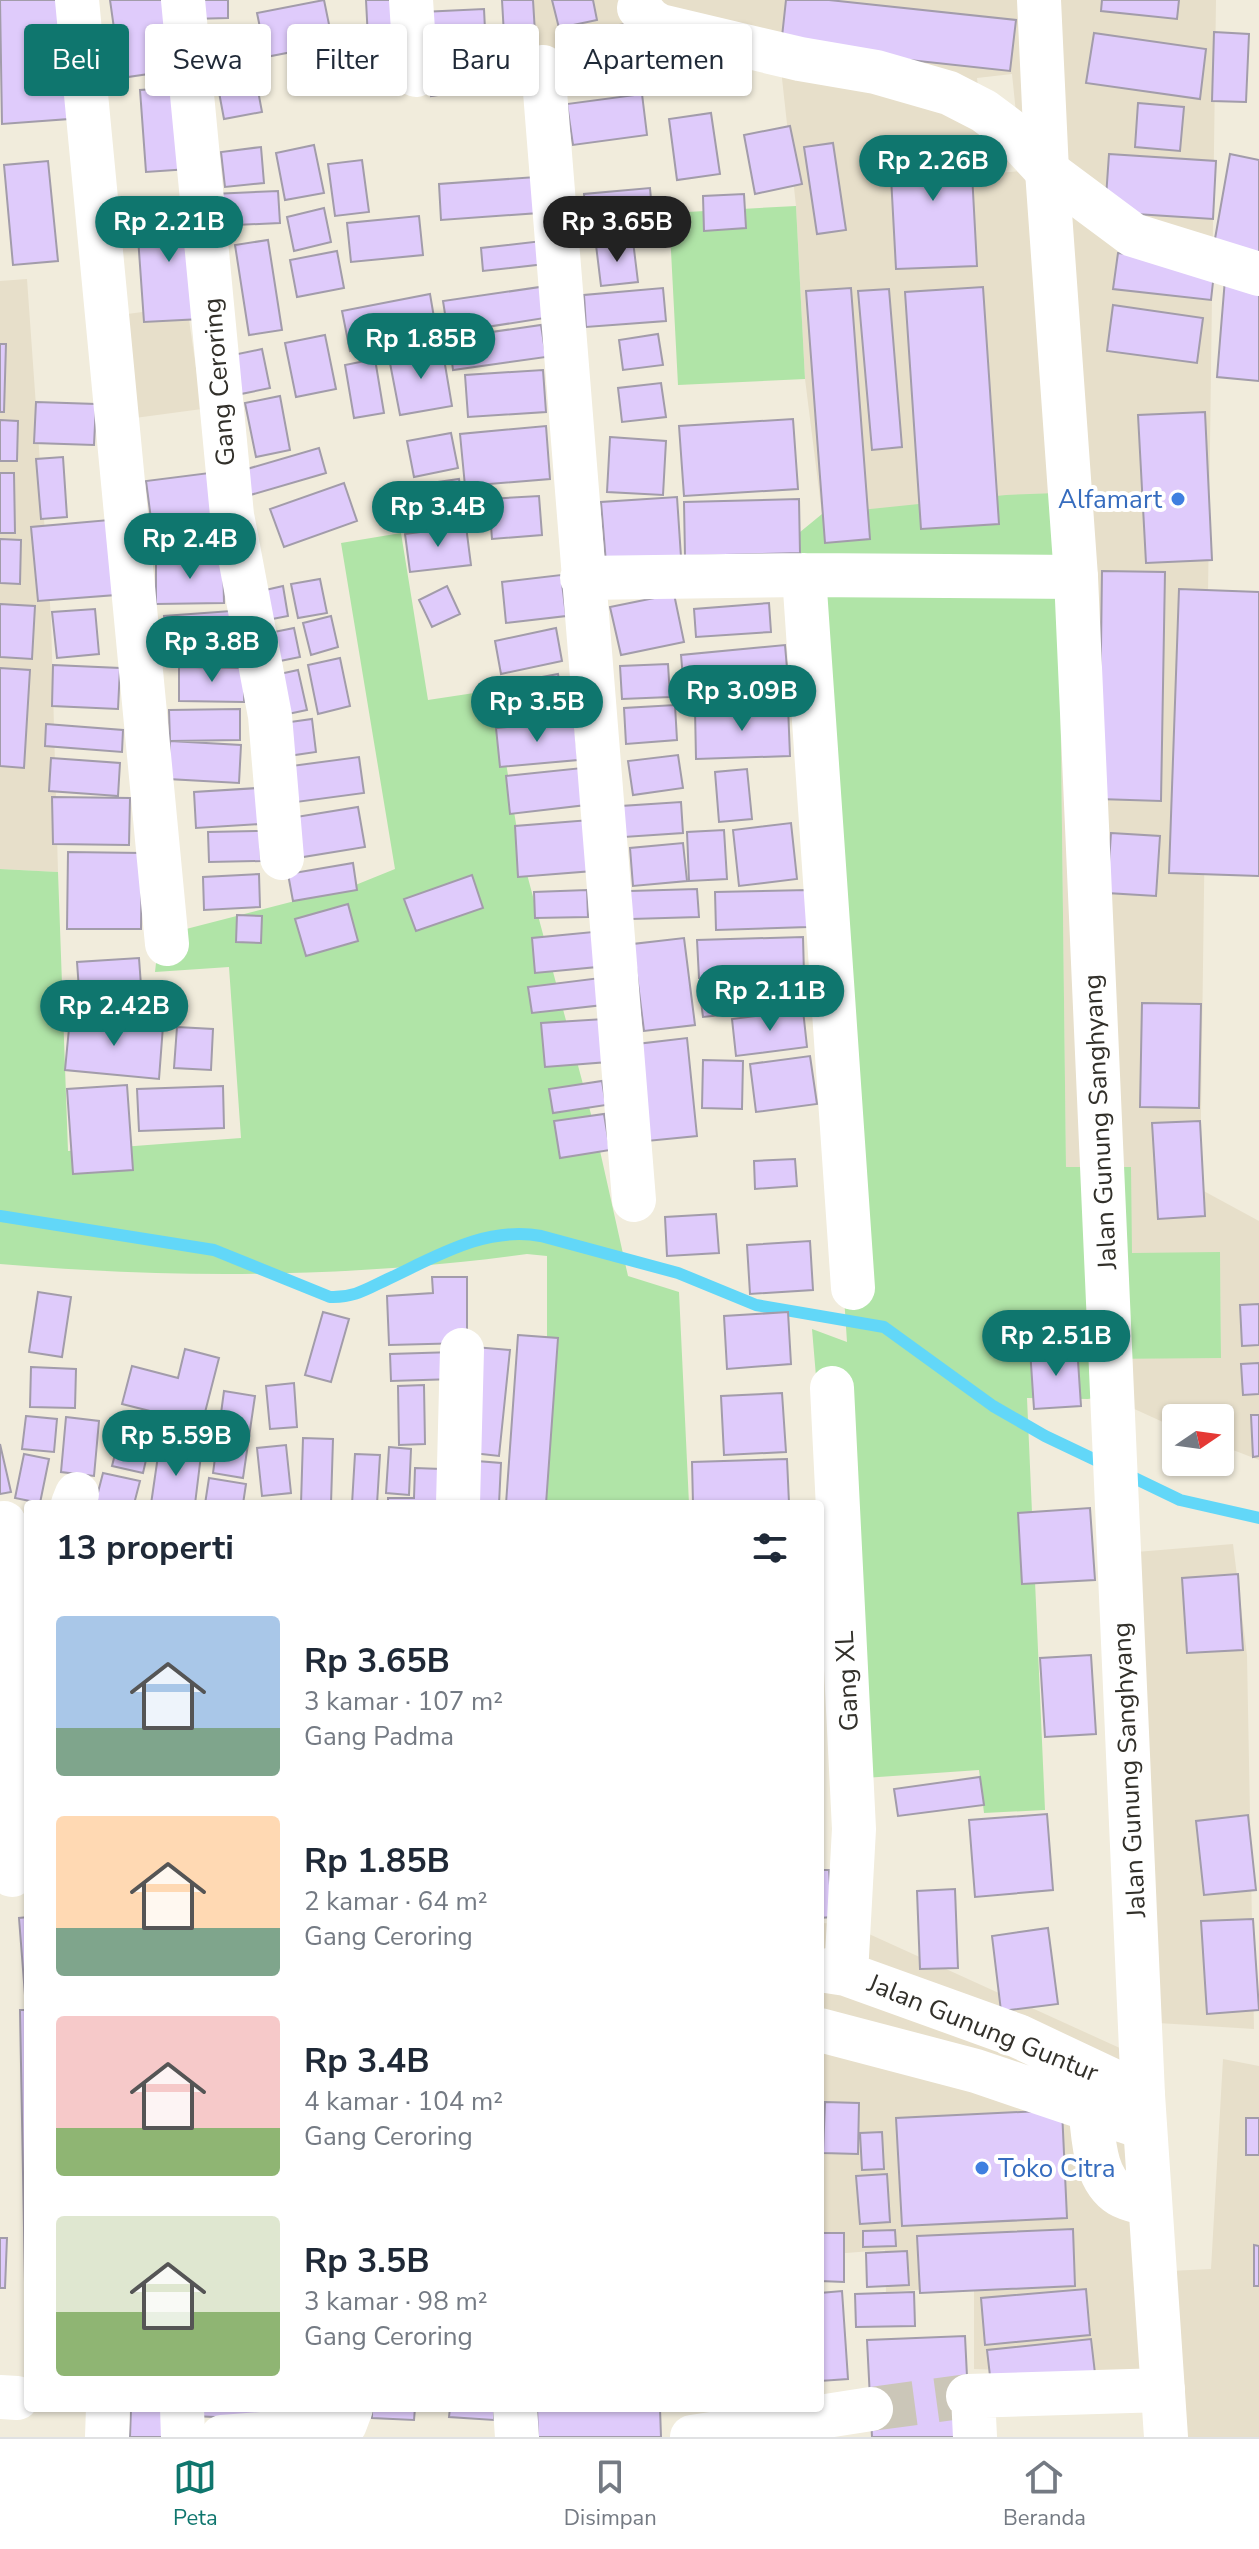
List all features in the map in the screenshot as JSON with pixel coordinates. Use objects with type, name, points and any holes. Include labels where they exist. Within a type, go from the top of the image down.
[{"type":"street","points":[[77,0],[167,944]]},
{"type":"street","name":"Gang Ceroring","points":[[183,0],[232,515],[270,716],[282,858]]},
{"type":"street","points":[[411,0],[416,75]]},
{"type":"street","name":"Jalan Gunung Sanghyang","points":[[1039,0],[1047,171],[1076,577],[1144,2112],[1166,2437]]},
{"type":"street","points":[[639,8],[660,26],[800,59],[876,72],[949,93],[984,111],[1008,129],[1047,171],[1133,235],[1259,274]]},
{"type":"street","points":[[543,67],[634,1200]]},
{"type":"street","points":[[582,578],[804,575],[1076,577]]},
{"type":"street","points":[[804,575],[853,1288]]},
{"type":"street","points":[[458,1500],[462,1350]]},
{"type":"street","name":"Gang XL","points":[[832,1388],[854,1829],[833,1972]]},
{"type":"street","points":[[4,1523],[13,1875]]},
{"type":"street","name":"Jalan Gunung Guntur","points":[[833,1972],[1018,2036],[1144,2112]]},
{"type":"street","points":[[824,2031],[976,2071],[1090,2108],[1144,2112]]},
{"type":"street","points":[[1090,2108],[1096,2158],[1106,2181],[1120,2196],[1150,2205]]},
{"type":"street","points":[[972,2409],[1163,2390]]},
{"type":"street","points":[[692,2437],[819,2427],[871,2409]]},
{"type":"street","points":[[107,2437],[108,2412]]},
{"type":"street","points":[[182,2412],[183,2437]]},
{"type":"street","points":[[222,2437],[337,2428],[345,2424],[350,2412]]},
{"type":"street","points":[[515,2412],[517,2437]]},
{"type":"shaded area","points":[[528,0],[1216,0],[1200,1189],[1259,1221],[1259,1460],[1234,1450],[1234,1404],[1162,1404],[1162,1422],[1106,1396],[1105,1359],[1221,1357],[1220,1253],[1132,1253],[1066,1168],[1058,494],[822,514],[805,379],[796,206],[778,42],[752,44],[752,24],[555,24],[555,58],[539,60],[539,24],[530,24]],"holes":[[[1012,74],[1022,171],[987,174],[977,78]]]},
{"type":"shaded area","points":[[27,279],[51,618],[58,872],[0,869],[0,281]]},
{"type":"shaded area","points":[[187,306],[202,409],[120,420],[105,317]]},
{"type":"shaded area","points":[[1233,1544],[1247,1655],[1254,2029],[1142,2022],[1100,1555]]},
{"type":"shaded area","points":[[824,1923],[847,1924],[1144,2059],[1150,2272],[1211,2269],[1223,2059],[1259,2066],[1259,2437],[1155,2437],[1153,2375],[974,2369],[974,2286],[886,2292],[885,2250],[824,2255]]},
{"type":"green space","points":[[796,206],[805,379],[678,385],[669,213]]},
{"type":"green space","points":[[1058,493],[1066,1167],[1131,1167],[1132,1253],[1220,1252],[1221,1358],[1106,1359],[1106,1396],[1088,1399],[1027,1398],[1045,1810],[984,1813],[979,1770],[850,1779],[812,1329],[847,1342],[794,537],[822,514],[1006,495]]},
{"type":"green space","points":[[401,533],[428,700],[494,690],[520,848],[596,1133],[628,1276],[679,1292],[689,1500],[547,1500],[547,1256],[527,1254],[396,1268],[264,1274],[132,1272],[0,1264],[0,869],[58,872],[68,1151],[241,1138],[229,967],[155,972],[159,936],[353,886],[395,869],[341,543]]},
{"type":"building","points":[[0,0],[62,0],[63,24],[24,24],[24,96],[68,96],[69,119],[2,124]]},
{"type":"building","points":[[110,0],[173,0],[176,24],[145,24],[145,75],[129,77],[129,24],[113,24]]},
{"type":"building","points":[[190,0],[228,0],[228,18],[190,19]]},
{"type":"building","points":[[324,0],[329,24],[287,24],[287,53],[271,56],[271,24],[259,24],[257,13]]},
{"type":"building","points":[[366,0],[404,0],[405,24],[367,24]]},
{"type":"building","points":[[502,0],[533,0],[534,24],[503,24]]},
{"type":"building","points":[[552,0],[593,0],[597,20],[558,24]]},
{"type":"building","points":[[786,0],[829,0],[1016,20],[1010,71],[781,46]]},
{"type":"building","points":[[1102,0],[1179,0],[1177,19],[1101,11]]},
{"type":"building","points":[[484,9],[485,24],[423,24],[423,32],[422,12]]},
{"type":"building","points":[[1214,32],[1249,34],[1246,102],[1212,101]]},
{"type":"building","points":[[1094,33],[1206,49],[1200,99],[1086,83]]},
{"type":"building","points":[[140,90],[145,90],[145,96],[185,96],[189,169],[146,172]]},
{"type":"building","points":[[220,96],[259,96],[262,112],[224,119]]},
{"type":"building","points":[[642,96],[647,135],[573,145],[567,104]]},
{"type":"building","points":[[1138,103],[1184,107],[1180,151],[1135,147]]},
{"type":"building","points":[[711,113],[720,174],[677,180],[669,119]]},
{"type":"building","points":[[790,126],[802,184],[755,194],[744,135]]},
{"type":"building","points":[[970,136],[977,266],[896,269],[889,140]]},
{"type":"building","points":[[833,143],[846,230],[817,234],[804,147]]},
{"type":"building","points":[[314,145],[324,193],[285,200],[276,153]]},
{"type":"building","points":[[261,147],[264,183],[225,187],[221,152]]},
{"type":"building","points":[[1109,154],[1216,161],[1213,219],[1105,212]]},
{"type":"building","points":[[1230,154],[1259,160],[1259,259],[1213,250]]},
{"type":"building","points":[[362,160],[369,212],[335,216],[328,164]]},
{"type":"building","points":[[48,161],[58,261],[13,265],[4,165]]},
{"type":"building","points":[[536,177],[539,213],[441,220],[439,184]]},
{"type":"building","points":[[650,188],[654,233],[588,239],[584,194]]},
{"type":"building","points":[[278,191],[280,223],[215,226],[213,194]]},
{"type":"building","points":[[744,194],[746,228],[704,231],[703,196]]},
{"type":"building","points":[[194,205],[201,319],[144,322],[136,209]]},
{"type":"building","points":[[324,208],[331,242],[294,251],[287,217]]},
{"type":"building","points":[[419,216],[423,255],[351,262],[347,223]]},
{"type":"building","points":[[268,240],[282,330],[249,335],[235,245]]},
{"type":"building","points":[[542,241],[545,264],[483,271],[481,248]]},
{"type":"building","points":[[633,241],[638,282],[601,286],[596,245]]},
{"type":"building","points":[[337,251],[344,288],[297,297],[290,260]]},
{"type":"building","points":[[1118,253],[1215,264],[1211,300],[1113,289]]},
{"type":"building","points":[[1225,279],[1259,282],[1259,381],[1217,377]]},
{"type":"building","points":[[547,286],[551,317],[448,333],[443,301]]},
{"type":"building","points":[[983,287],[999,524],[921,529],[905,292]]},
{"type":"building","points":[[663,288],[666,321],[586,327],[584,295]]},
{"type":"building","points":[[851,288],[870,539],[825,543],[806,291]]},
{"type":"building","points":[[889,289],[902,447],[872,450],[858,291]]},
{"type":"building","points":[[430,294],[437,335],[350,351],[342,311]]},
{"type":"building","points":[[1113,305],[1203,318],[1197,363],[1107,351]]},
{"type":"building","points":[[541,325],[546,357],[453,370],[449,338]]},
{"type":"building","points":[[658,334],[663,365],[623,370],[619,340]]},
{"type":"building","points":[[325,335],[336,389],[296,397],[285,343]]},
{"type":"building","points":[[0,344],[6,344],[4,412],[0,412]]},
{"type":"building","points":[[442,347],[452,406],[400,415],[389,358]]},
{"type":"building","points":[[262,349],[270,388],[241,394],[233,355]]},
{"type":"building","points":[[375,359],[384,413],[354,418],[345,365]]},
{"type":"building","points":[[543,370],[546,412],[468,417],[465,375]]},
{"type":"building","points":[[661,383],[666,417],[622,422],[618,388]]},
{"type":"building","points":[[280,396],[290,450],[256,457],[245,403]]},
{"type":"building","points":[[36,402],[96,404],[94,445],[34,443]]},
{"type":"building","points":[[1205,412],[1212,560],[1146,563],[1138,415]]},
{"type":"building","points":[[793,419],[798,489],[684,496],[679,426]]},
{"type":"building","points":[[0,420],[18,421],[17,461],[0,461]]},
{"type":"building","points":[[546,426],[550,479],[465,486],[460,434]]},
{"type":"building","points":[[451,433],[458,468],[414,477],[407,441]]},
{"type":"building","points":[[610,437],[666,441],[663,495],[607,492]]},
{"type":"building","points":[[319,448],[326,473],[247,496],[240,471]]},
{"type":"building","points":[[63,457],[67,517],[41,519],[36,459]]},
{"type":"building","points":[[0,473],[14,473],[15,533],[0,533]]},
{"type":"building","points":[[209,473],[218,541],[155,549],[146,481]]},
{"type":"building","points":[[459,479],[465,520],[402,529],[396,488]]},
{"type":"building","points":[[344,483],[357,521],[284,547],[270,509]]},
{"type":"building","points":[[539,496],[542,535],[492,539],[489,499]]},
{"type":"building","points":[[677,497],[681,557],[606,563],[601,502]]},
{"type":"building","points":[[799,499],[800,553],[685,556],[684,502]]},
{"type":"building","points":[[109,520],[116,595],[38,601],[31,527]]},
{"type":"building","points":[[466,526],[471,565],[410,572],[405,534]]},
{"type":"building","points":[[0,539],[21,540],[20,584],[0,583]]},
{"type":"building","points":[[223,558],[224,603],[156,604],[156,559]]},
{"type":"building","points":[[1102,571],[1165,572],[1161,801],[1099,799]]},
{"type":"building","points":[[561,575],[566,616],[506,623],[502,582]]},
{"type":"building","points":[[320,579],[327,613],[298,618],[291,584]]},
{"type":"building","points":[[283,586],[288,616],[267,620],[261,591]]},
{"type":"building","points":[[447,586],[460,614],[432,627],[419,600]]},
{"type":"building","points":[[1179,589],[1259,592],[1259,876],[1169,873]]},
{"type":"building","points":[[674,594],[684,642],[621,655],[610,607]]},
{"type":"building","points":[[769,603],[771,632],[696,637],[694,609]]},
{"type":"building","points":[[0,604],[35,606],[32,659],[0,657]]},
{"type":"building","points":[[95,609],[99,654],[57,658],[52,612]]},
{"type":"building","points":[[231,611],[235,658],[168,663],[164,616]]},
{"type":"building","points":[[331,616],[338,647],[311,655],[303,623]]},
{"type":"building","points":[[294,628],[300,657],[275,662],[269,633]]},
{"type":"building","points":[[556,628],[562,661],[501,674],[495,641]]},
{"type":"building","points":[[785,645],[788,680],[684,690],[681,655]]},
{"type":"building","points":[[340,658],[350,706],[318,714],[308,665]]},
{"type":"building","points":[[668,664],[670,697],[622,699],[620,666]]},
{"type":"building","points":[[53,665],[120,668],[118,709],[52,706]]},
{"type":"building","points":[[179,667],[245,668],[244,702],[179,701]]},
{"type":"building","points":[[0,668],[30,670],[24,768],[0,766]]},
{"type":"building","points":[[298,670],[307,710],[283,715],[275,675]]},
{"type":"building","points":[[558,674],[565,712],[512,723],[505,684]]},
{"type":"building","points":[[675,705],[677,740],[626,744],[624,708]]},
{"type":"building","points":[[788,706],[790,756],[696,759],[695,709]]},
{"type":"building","points":[[240,709],[240,740],[170,741],[169,710]]},
{"type":"building","points":[[312,719],[316,752],[288,756],[283,723]]},
{"type":"building","points":[[575,721],[578,760],[500,767],[496,728]]},
{"type":"building","points":[[46,724],[123,730],[122,752],[45,746]]},
{"type":"building","points":[[170,741],[241,745],[239,783],[168,779]]},
{"type":"building","points":[[678,755],[683,788],[633,795],[628,761]]},
{"type":"building","points":[[359,757],[364,793],[289,803],[284,767]]},
{"type":"building","points":[[51,758],[120,763],[118,796],[49,791]]},
{"type":"building","points":[[582,768],[586,805],[510,814],[506,776]]},
{"type":"building","points":[[747,769],[752,819],[719,822],[715,772]]},
{"type":"building","points":[[258,788],[260,824],[196,828],[194,792]]},
{"type":"building","points":[[52,797],[130,798],[129,845],[53,844]]},
{"type":"building","points":[[681,802],[683,833],[624,837],[621,806]]},
{"type":"building","points":[[358,807],[365,847],[297,858],[290,818]]},
{"type":"building","points":[[590,820],[593,871],[518,877],[515,826]]},
{"type":"building","points":[[791,823],[797,879],[739,886],[733,830]]},
{"type":"building","points":[[724,830],[727,879],[689,881],[687,832]]},
{"type":"building","points":[[260,831],[261,861],[209,862],[208,832]]},
{"type":"building","points":[[1111,833],[1160,836],[1156,896],[1107,893]]},
{"type":"building","points":[[683,843],[687,881],[633,886],[630,848]]},
{"type":"building","points":[[68,852],[142,853],[141,929],[67,929]]},
{"type":"building","points":[[353,863],[357,890],[293,901],[288,874]]},
{"type":"building","points":[[259,874],[260,907],[204,910],[203,877]]},
{"type":"building","points":[[472,875],[483,908],[416,931],[404,899]]},
{"type":"building","points":[[697,889],[699,917],[631,919],[630,891]]},
{"type":"building","points":[[587,890],[588,917],[535,918],[534,892]]},
{"type":"building","points":[[808,890],[808,927],[716,930],[715,892]]},
{"type":"building","points":[[348,904],[358,941],[306,956],[295,919]]},
{"type":"building","points":[[237,915],[262,916],[261,943],[236,942]]},
{"type":"building","points":[[593,932],[597,967],[535,973],[532,938]]},
{"type":"building","points":[[803,937],[804,975],[699,978],[697,940]]},
{"type":"building","points":[[684,938],[695,1025],[644,1031],[633,944]]},
{"type":"building","points":[[139,958],[143,1013],[81,1018],[77,962]]},
{"type":"building","points":[[804,975],[808,1006],[703,1017],[699,986]]},
{"type":"building","points":[[600,978],[603,1005],[532,1013],[528,987]]},
{"type":"building","points":[[1142,1003],[1201,1004],[1199,1108],[1140,1107]]},
{"type":"building","points":[[803,1010],[807,1047],[736,1056],[732,1019]]},
{"type":"building","points":[[70,1018],[163,1026],[159,1079],[65,1070]]},
{"type":"building","points":[[604,1019],[608,1062],[545,1067],[541,1023]]},
{"type":"building","points":[[177,1027],[213,1029],[211,1070],[174,1068]]},
{"type":"building","points":[[687,1038],[697,1136],[647,1141],[637,1044]]},
{"type":"building","points":[[810,1056],[817,1104],[756,1112],[750,1064]]},
{"type":"building","points":[[703,1060],[743,1061],[742,1109],[702,1108]]},
{"type":"building","points":[[602,1081],[606,1105],[553,1113],[549,1089]]},
{"type":"building","points":[[127,1085],[133,1170],[73,1174],[67,1089]]},
{"type":"building","points":[[223,1086],[224,1128],[139,1131],[137,1089]]},
{"type":"building","points":[[604,1114],[610,1150],[560,1158],[554,1121]]},
{"type":"building","points":[[1200,1121],[1205,1216],[1158,1219],[1152,1123]]},
{"type":"building","points":[[795,1159],[797,1186],[755,1189],[754,1161]]},
{"type":"building","points":[[716,1214],[719,1253],[667,1256],[665,1217]]},
{"type":"building","points":[[810,1241],[813,1290],[750,1294],[747,1245]]},
{"type":"building","points":[[432,1277],[467,1277],[467,1343],[389,1345],[387,1296],[433,1293]]},
{"type":"building","points":[[38,1292],[71,1297],[62,1357],[29,1352]]},
{"type":"building","points":[[1259,1304],[1259,1345],[1242,1346],[1240,1305]]},
{"type":"building","points":[[323,1312],[349,1319],[331,1382],[305,1375]]},
{"type":"building","points":[[788,1312],[791,1364],[727,1369],[724,1316]]},
{"type":"building","points":[[518,1335],[558,1338],[546,1500],[506,1500]]},
{"type":"building","points":[[1077,1346],[1081,1406],[1034,1409],[1030,1349]]},
{"type":"building","points":[[474,1347],[510,1350],[499,1456],[464,1452]]},
{"type":"building","points":[[185,1349],[219,1358],[202,1424],[122,1404],[132,1366],[178,1378]]},
{"type":"building","points":[[454,1352],[455,1379],[391,1381],[390,1354]]},
{"type":"building","points":[[1259,1363],[1259,1394],[1243,1395],[1241,1364]]},
{"type":"building","points":[[31,1367],[76,1369],[75,1408],[30,1407]]},
{"type":"building","points":[[294,1383],[297,1427],[270,1429],[266,1386]]},
{"type":"building","points":[[424,1385],[425,1444],[399,1445],[398,1386]]},
{"type":"building","points":[[224,1391],[255,1396],[243,1478],[213,1473]]},
{"type":"building","points":[[782,1393],[786,1452],[724,1455],[721,1396]]},
{"type":"building","points":[[1251,1415],[1259,1415],[1259,1456],[1253,1457]]},
{"type":"building","points":[[26,1416],[57,1419],[54,1452],[22,1449]]},
{"type":"building","points":[[66,1417],[99,1421],[94,1476],[61,1472]]},
{"type":"building","points":[[124,1418],[154,1425],[143,1473],[112,1466]]},
{"type":"building","points":[[303,1438],[333,1439],[331,1500],[301,1500]]},
{"type":"building","points":[[0,1444],[11,1492],[0,1494]]},
{"type":"building","points":[[286,1445],[291,1493],[262,1496],[257,1448]]},
{"type":"building","points":[[389,1447],[411,1449],[409,1495],[386,1493]]},
{"type":"building","points":[[159,1449],[201,1455],[195,1500],[152,1500]]},
{"type":"building","points":[[24,1454],[49,1459],[41,1500],[15,1498]]},
{"type":"building","points":[[355,1454],[380,1455],[377,1500],[352,1500]]},
{"type":"building","points":[[787,1459],[789,1500],[693,1500],[692,1462]]},
{"type":"building","points":[[464,1460],[501,1463],[499,1500],[461,1500]]},
{"type":"building","points":[[415,1468],[441,1469],[440,1500],[388,1500],[414,1498]]},
{"type":"building","points":[[103,1473],[140,1481],[135,1500],[96,1500]]},
{"type":"building","points":[[209,1478],[246,1484],[244,1500],[206,1500]]},
{"type":"building","points":[[1090,1508],[1095,1580],[1022,1584],[1018,1513]]},
{"type":"building","points":[[1238,1574],[1243,1650],[1187,1653],[1182,1578]]},
{"type":"building","points":[[1091,1655],[1096,1734],[1045,1737],[1040,1658]]},
{"type":"building","points":[[980,1777],[984,1805],[898,1816],[894,1789]]},
{"type":"building","points":[[1047,1814],[1053,1890],[975,1897],[969,1820]]},
{"type":"building","points":[[1248,1815],[1256,1890],[1204,1895],[1196,1821]]},
{"type":"building","points":[[824,1870],[829,1870],[832,1917],[824,1918]]},
{"type":"building","points":[[955,1889],[958,1968],[920,1969],[917,1891]]},
{"type":"building","points":[[24,1917],[24,1982],[19,1918]]},
{"type":"building","points":[[1253,1919],[1259,2010],[1207,2014],[1201,1921]]},
{"type":"building","points":[[1048,1928],[1058,2004],[1001,2011],[992,1936]]},
{"type":"building","points":[[20,2010],[24,2010],[24,2228]]},
{"type":"building","points":[[825,2102],[859,2103],[858,2154],[824,2153]]},
{"type":"building","name":"Toko Citra","points":[[1062,2110],[1067,2218],[902,2226],[896,2118]]},
{"type":"building","points":[[1246,2118],[1259,2118],[1259,2155],[1246,2155]]},
{"type":"building","points":[[882,2132],[884,2169],[862,2170],[860,2133]]},
{"type":"building","points":[[887,2174],[890,2222],[860,2224],[856,2176]]},
{"type":"building","points":[[1073,2229],[1075,2286],[920,2293],[917,2236]]},
{"type":"building","points":[[895,2230],[896,2246],[863,2247],[863,2231]]},
{"type":"building","points":[[824,2233],[844,2233],[844,2282],[824,2281]]},
{"type":"building","points":[[0,2238],[7,2238],[5,2288],[0,2288]]},
{"type":"building","points":[[1254,2245],[1259,2246],[1259,2286],[1254,2286]]},
{"type":"building","points":[[907,2251],[909,2285],[867,2287],[866,2253]]},
{"type":"building","points":[[1086,2289],[1090,2335],[985,2345],[981,2298]]},
{"type":"building","points":[[842,2291],[848,2379],[824,2381],[824,2293]]},
{"type":"building","points":[[914,2292],[915,2326],[856,2327],[855,2294]]},
{"type":"building","points":[[965,2336],[970,2437],[872,2437],[867,2340]]},
{"type":"building","points":[[1091,2339],[1096,2382],[992,2393],[987,2350]]},
{"type":"building","points":[[131,2412],[169,2412],[168,2437],[130,2437]]},
{"type":"building","points":[[194,2412],[345,2412],[344,2423],[194,2416]]},
{"type":"building","points":[[372,2412],[415,2412],[414,2420],[372,2418]]},
{"type":"building","points":[[450,2412],[494,2412],[494,2420],[449,2417]]},
{"type":"building","points":[[537,2412],[660,2412],[661,2437],[538,2437]]},
{"type":"waterway","points":[[0,1216],[214,1250],[330,1297],[360,1292],[443,1253],[481,1239],[501,1235],[541,1236],[678,1273],[756,1305],[884,1327],[993,1406],[1045,1436],[1106,1465]]},
{"type":"waterway","points":[[1126,1474],[1180,1500],[1259,1518]]},
{"type":"tunnel","points":[[871,2409],[968,2396]]},
{"type":"place","name":"Alfamart","points":[[1178,499]]},
{"type":"place","name":"Toko Citra","points":[[982,2168]]}]
